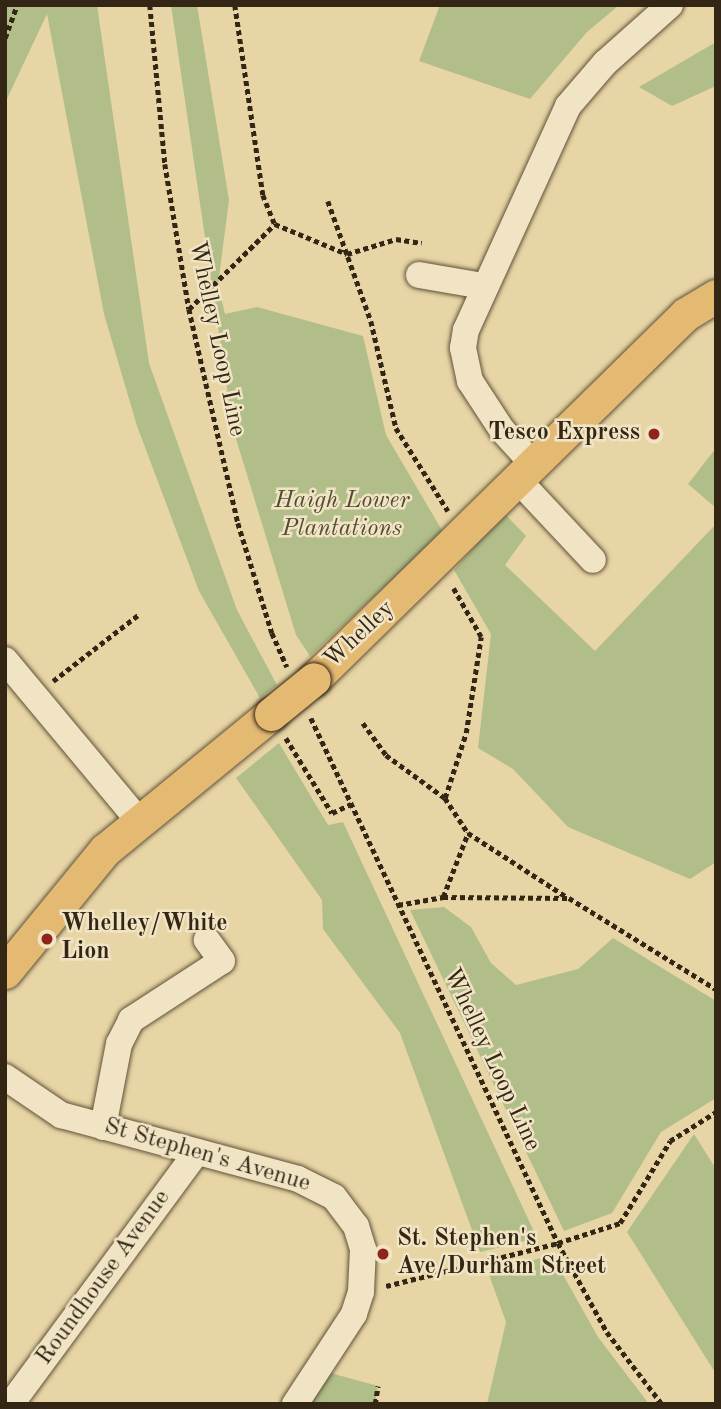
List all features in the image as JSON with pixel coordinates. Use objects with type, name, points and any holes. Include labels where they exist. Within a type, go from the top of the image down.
[{"type":"main road","name":"Whelley","points":[[8,964],[69,889],[139,821],[279,726],[302,675],[463,536],[686,314],[716,296]]},
{"type":"street","points":[[593,560],[526,473],[470,381],[465,338],[482,286],[568,106],[605,63],[670,5]]},
{"type":"street","points":[[419,275],[482,286]]},
{"type":"street","points":[[5,660],[139,821]]},
{"type":"street","points":[[103,1127],[119,1044],[131,1020],[221,958]]},
{"type":"street","name":"St Stephen's Avenue","points":[[5,1077],[61,1115],[298,1179],[334,1197],[356,1226],[363,1282]]},
{"type":"street","name":"Roundhouse Avenue","points":[[11,1404],[197,1152]]},
{"type":"street","points":[[295,1404],[354,1314],[363,1282]]},
{"type":"path","points":[[5,38],[17,5]]},
{"type":"path","name":"Whelley Loop Line","points":[[150,5],[165,164],[189,309],[238,523],[272,633],[302,675]]},
{"type":"path","points":[[235,5],[266,212],[275,224],[347,254],[396,239],[422,243]]},
{"type":"path","points":[[328,201],[371,321],[396,428],[463,536]]},
{"type":"path","points":[[189,309],[275,224]]},
{"type":"path","points":[[445,798],[466,733],[481,637],[453,588]]},
{"type":"path","points":[[35,695],[138,615]]},
{"type":"path","name":"Whelley Loop Line","points":[[311,717],[558,1243],[607,1332],[662,1404]]},
{"type":"path","points":[[363,723],[386,755],[445,798],[468,833],[716,989]]},
{"type":"path","points":[[279,726],[332,813],[351,804]]},
{"type":"path","points":[[443,897],[468,833]]},
{"type":"path","points":[[398,905],[443,897],[569,898]]},
{"type":"path","points":[[363,1282],[558,1243],[620,1223],[670,1141],[716,1112]]},
{"type":"path","points":[[374,1404],[378,1386]]},
{"type":"green space","name":"Haigh Lower Plantations","points":[[5,5],[97,5],[149,363],[237,610],[277,685],[260,698],[199,591],[137,426],[104,314],[47,14],[5,103]]},
{"type":"green space","name":"Haigh Lower Plantations","points":[[171,5],[197,5],[229,200],[218,285],[225,314],[257,307],[363,336],[386,435],[443,532],[310,656],[296,635],[233,429]]},
{"type":"green space","points":[[440,5],[633,5],[617,7],[587,32],[530,99],[419,61]]},
{"type":"green space","points":[[716,42],[716,86],[672,106],[639,87]]},
{"type":"green space","points":[[716,448],[716,508],[688,484]]},
{"type":"green space","points":[[504,513],[526,536],[505,565],[595,651],[716,524],[716,862],[690,879],[568,827],[513,769],[478,748],[491,634],[454,570]]},
{"type":"green space","points":[[279,743],[328,825],[343,822],[537,1238],[480,1252],[400,1033],[323,929],[322,900],[236,778]]},
{"type":"green space","points":[[444,907],[471,927],[491,963],[516,985],[578,969],[613,938],[716,1001],[716,1098],[661,1132],[612,1213],[564,1231],[410,910]]},
{"type":"green space","points":[[694,1134],[716,1169],[716,1374],[627,1232]]},
{"type":"green space","points":[[552,1255],[598,1337],[649,1404],[487,1404],[506,1322],[488,1272]]},
{"type":"green space","points":[[316,1369],[378,1386],[375,1404],[295,1404]]},
{"type":"place","name":"Tesco Express","points":[[654,434]]},
{"type":"place","name":"Whelley/White Lion","points":[[47,939]]},
{"type":"place","name":"St. Stephen's Ave/Durham Street","points":[[383,1254]]}]
